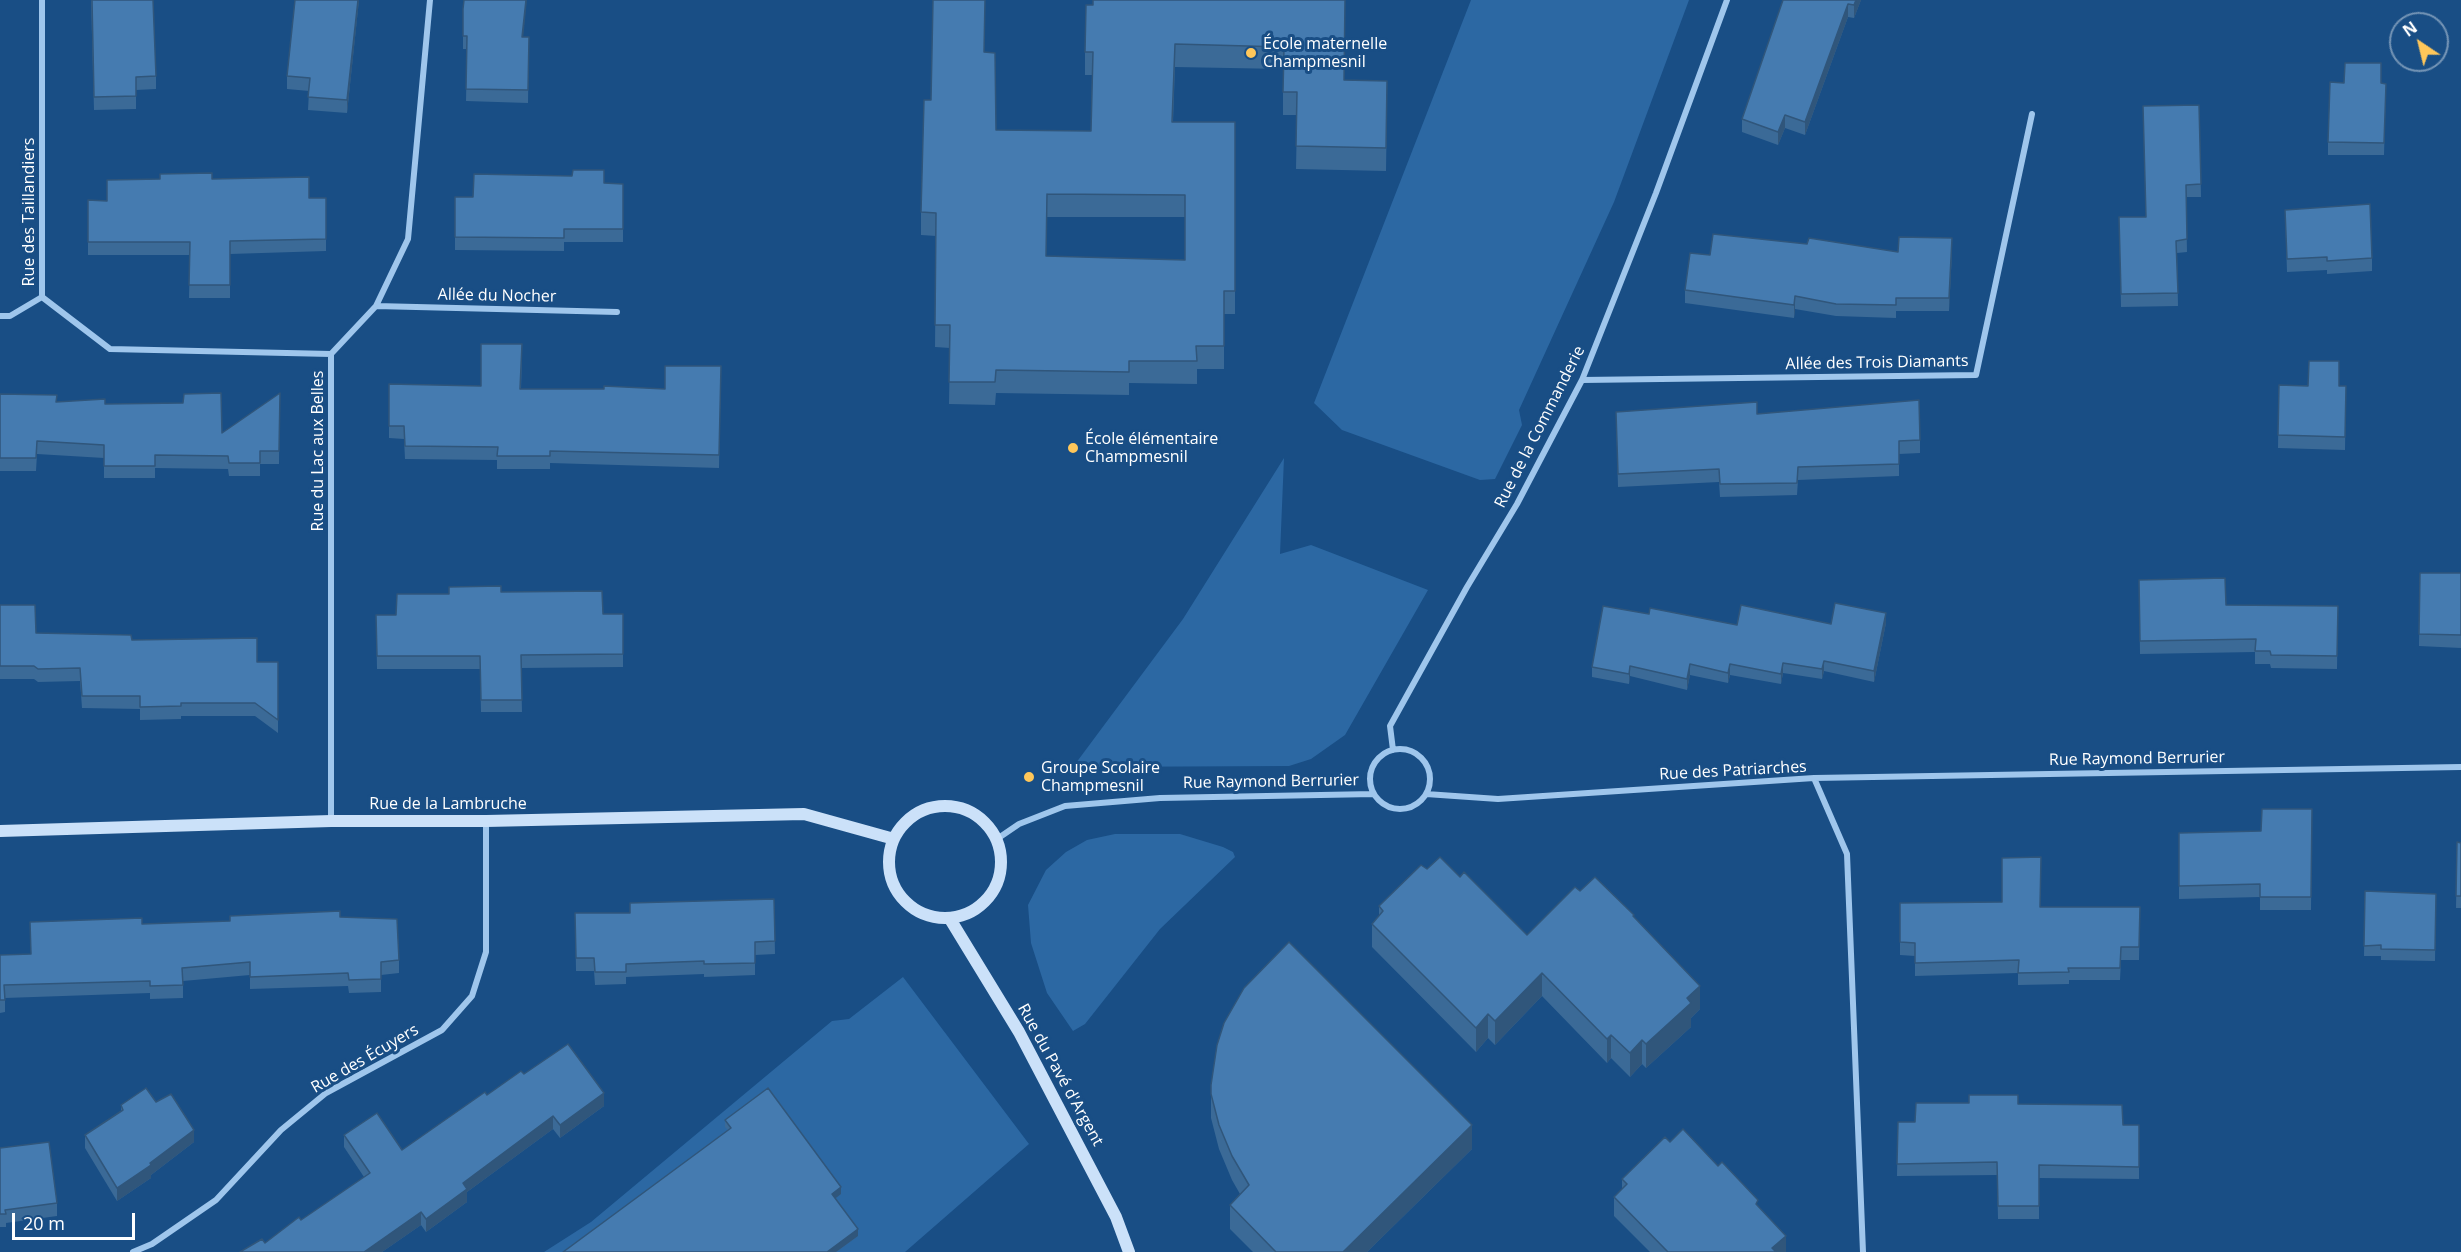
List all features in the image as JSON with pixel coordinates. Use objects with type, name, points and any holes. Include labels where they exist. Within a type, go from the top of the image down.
[{"type":"street","name":"Rue des Taillandiers","points":[[42,0],[42,297],[110,349],[331,354]]},
{"type":"street","name":"Rue du Lac aux Belles","points":[[332,821],[331,354],[376,306],[408,239],[430,0]]},
{"type":"street","name":"Rue de la Commanderie","points":[[1393,750],[1390,726],[1467,586],[1517,504],[1582,380],[1656,193],[1727,0]]},
{"type":"street","name":"Allée des Trois Diamants","points":[[1582,380],[1976,375],[2032,114]]},
{"type":"street","points":[[0,316],[10,316],[42,297]]},
{"type":"street","name":"Allée du Nocher","points":[[376,306],[617,312]]},
{"type":"street","points":[[1393,750],[1413,751],[1428,765],[1430,785],[1426,794],[1420,802],[1401,809],[1384,805],[1374,794],[1370,777],[1377,759],[1393,750]]},
{"type":"street","name":"Rue Raymond Berrurier","points":[[1814,778],[2461,767]]},
{"type":"street","name":"Rue des Patriarches","points":[[1426,794],[1498,799],[1814,778],[1847,854],[1863,1252]]},
{"type":"street","name":"Rue Raymond Berrurier","points":[[997,839],[1019,824],[1065,806],[1160,798],[1374,794]]},
{"type":"street","points":[[954,806],[972,813],[987,823],[997,839],[1002,856],[1001,873],[994,890],[983,904],[968,914],[950,919],[930,917],[913,909],[899,895],[890,877],[889,857],[894,839],[904,823],[919,812],[936,807],[954,806]]},
{"type":"street","name":"Rue de la Lambruche","points":[[0,831],[332,821],[486,821],[804,814],[894,839]]},
{"type":"street","name":"Rue des Écuyers","points":[[133,1252],[152,1244],[216,1200],[281,1130],[326,1093],[442,1030],[472,996],[486,952],[486,821]]},
{"type":"street","name":"Rue du Pavé d'Argent","points":[[950,919],[1019,1032],[1112,1208],[1130,1252]]},
{"type":"shaded area","points":[[1471,0],[1689,0],[1614,202],[1519,410],[1522,425],[1495,479],[1480,480],[1342,430],[1314,403]]},
{"type":"shaded area","points":[[1284,458],[1280,554],[1311,545],[1428,590],[1345,735],[1311,759],[1289,766],[1073,767],[1183,619]]},
{"type":"shaded area","points":[[1115,834],[1180,834],[1223,847],[1233,852],[1235,857],[1160,929],[1085,1024],[1073,1031],[1047,993],[1031,943],[1028,905],[1046,870],[1066,852],[1087,840]]},
{"type":"shaded area","points":[[903,977],[1029,1144],[905,1252],[544,1252],[591,1222],[832,1021],[849,1019]]},
{"type":"building","points":[[92,0],[153,0],[156,76],[136,77],[136,96],[94,97]]},
{"type":"building","points":[[295,0],[358,0],[347,100],[308,97],[310,78],[287,76]]},
{"type":"building","points":[[464,0],[526,0],[522,37],[529,37],[528,90],[466,89],[467,36],[463,36]]},
{"type":"building","points":[[933,0],[985,0],[984,52],[995,53],[996,130],[1091,131],[1093,52],[1085,52],[1086,5],[1093,5],[1093,0],[1345,0],[1344,80],[1387,81],[1386,148],[1296,146],[1297,92],[1283,92],[1284,47],[1175,44],[1172,122],[1235,122],[1235,291],[1224,291],[1224,346],[1196,346],[1197,361],[1129,361],[1129,372],[996,370],[995,382],[949,382],[950,325],[935,325],[936,213],[921,212],[924,100],[931,100]],"holes":[[[1047,194],[1185,195],[1185,260],[1046,256]]]},
{"type":"building","points":[[1783,0],[1856,0],[1854,5],[1848,4],[1805,122],[1785,115],[1778,132],[1742,119]]},
{"type":"building","points":[[2345,63],[2381,63],[2381,83],[2386,84],[2384,143],[2328,142],[2330,82],[2344,83]]},
{"type":"building","points":[[2199,105],[2201,184],[2186,185],[2187,239],[2176,241],[2178,293],[2121,294],[2119,217],[2146,217],[2143,106]]},
{"type":"building","points":[[573,170],[604,170],[604,183],[623,184],[623,229],[564,229],[564,238],[455,237],[455,197],[473,197],[474,174],[572,176]]},
{"type":"building","points":[[212,173],[212,179],[309,177],[309,198],[326,198],[326,239],[230,241],[230,285],[189,285],[190,242],[88,242],[88,200],[107,201],[107,180],[160,179],[160,174]]},
{"type":"building","points":[[2370,204],[2372,258],[2327,261],[2327,257],[2287,259],[2285,210]]},
{"type":"building","points":[[1713,234],[1807,244],[1809,238],[1898,252],[1899,237],[1952,238],[1949,298],[1896,298],[1896,305],[1836,304],[1795,296],[1794,305],[1685,290],[1690,253],[1710,255]]},
{"type":"building","points":[[481,344],[522,344],[520,389],[604,389],[604,386],[665,389],[665,366],[721,366],[719,455],[550,451],[550,456],[497,456],[498,447],[405,446],[404,426],[389,426],[389,384],[481,386]]},
{"type":"building","points":[[2309,361],[2339,361],[2339,386],[2346,386],[2345,437],[2278,435],[2279,385],[2308,386]]},
{"type":"building","points":[[221,393],[222,433],[280,393],[279,451],[260,451],[260,463],[229,463],[228,456],[155,455],[155,466],[104,466],[104,445],[37,441],[36,458],[0,458],[0,394],[57,395],[56,402],[105,399],[105,404],[183,403],[184,394]]},
{"type":"building","points":[[1919,400],[1920,440],[1899,441],[1899,464],[1798,467],[1797,483],[1720,484],[1719,469],[1618,474],[1616,412],[1757,402],[1757,414]]},
{"type":"building","points":[[2420,573],[2461,573],[2461,635],[2419,634]]},
{"type":"building","points":[[2225,578],[2226,605],[2338,606],[2337,656],[2271,655],[2270,651],[2255,651],[2256,639],[2140,641],[2139,580]]},
{"type":"building","points":[[501,586],[501,592],[602,591],[603,614],[623,614],[623,654],[521,655],[522,700],[481,700],[480,656],[377,656],[376,615],[396,615],[397,594],[449,594],[449,587]]},
{"type":"building","points":[[1835,603],[1886,613],[1874,671],[1824,661],[1822,669],[1783,663],[1781,674],[1730,664],[1728,673],[1690,664],[1687,679],[1630,666],[1629,674],[1592,667],[1603,606],[1649,614],[1650,608],[1737,625],[1741,605],[1831,624]]},
{"type":"building","points":[[0,605],[35,605],[36,633],[131,635],[132,640],[257,638],[257,662],[278,662],[278,720],[255,703],[181,703],[181,706],[140,707],[140,696],[82,696],[80,668],[38,669],[34,666],[0,666]]},
{"type":"building","points":[[2262,809],[2312,809],[2311,897],[2260,897],[2260,884],[2179,886],[2179,833],[2261,831]]},
{"type":"building","points":[[2457,842],[2461,843],[2461,896],[2456,896]]},
{"type":"building","points":[[1440,857],[1460,877],[1464,872],[1527,935],[1575,887],[1580,891],[1595,877],[1700,986],[1687,998],[1691,1003],[1646,1044],[1642,1040],[1630,1053],[1611,1035],[1607,1039],[1542,973],[1495,1021],[1488,1014],[1476,1028],[1372,924],[1383,911],[1379,906],[1421,865],[1427,869]]},
{"type":"building","points":[[2041,857],[2040,907],[2140,907],[2139,947],[2121,947],[2120,968],[2068,968],[2069,972],[2018,973],[2019,960],[1915,963],[1915,943],[1900,942],[1900,903],[2002,902],[2002,858]]},
{"type":"building","points":[[2365,891],[2436,894],[2435,950],[2381,949],[2381,945],[2364,946]]},
{"type":"building","points":[[774,899],[775,941],[755,942],[755,963],[704,964],[704,961],[626,964],[626,972],[595,972],[594,958],[576,958],[575,913],[630,913],[630,903]]},
{"type":"building","points":[[340,911],[340,917],[397,919],[399,960],[381,962],[381,979],[349,980],[348,973],[250,977],[250,962],[182,968],[183,985],[150,986],[150,981],[4,985],[5,1000],[0,1000],[0,955],[31,954],[30,922],[142,918],[142,924],[230,921],[230,916]]},
{"type":"building","points":[[1289,942],[1472,1125],[1343,1252],[1276,1252],[1230,1205],[1249,1185],[1232,1156],[1219,1125],[1211,1094],[1217,1045],[1224,1023],[1244,988]]},
{"type":"building","points":[[568,1044],[604,1093],[560,1125],[553,1116],[463,1183],[467,1189],[426,1219],[421,1212],[364,1252],[240,1252],[262,1239],[265,1243],[299,1217],[301,1220],[370,1173],[344,1135],[377,1113],[402,1150],[485,1092],[487,1095],[521,1071],[524,1074]]},
{"type":"building","points":[[146,1088],[156,1102],[171,1094],[194,1130],[150,1163],[151,1165],[117,1188],[85,1135],[123,1110],[121,1105]]},
{"type":"building","points":[[768,1088],[841,1187],[832,1194],[858,1229],[827,1252],[563,1252],[731,1128],[725,1120]]},
{"type":"building","points":[[1969,1095],[2018,1095],[2018,1104],[2122,1105],[2123,1125],[2139,1125],[2139,1167],[2039,1165],[2039,1206],[1998,1206],[1997,1162],[1897,1164],[1898,1122],[1915,1122],[1916,1103],[1969,1103]]},
{"type":"building","points":[[1683,1129],[1718,1166],[1722,1162],[1758,1200],[1756,1204],[1786,1236],[1772,1248],[1776,1252],[1668,1252],[1614,1197],[1627,1184],[1622,1179],[1665,1137],[1670,1142]]},
{"type":"building","points":[[49,1142],[57,1203],[5,1210],[6,1214],[0,1214],[0,1148]]},
{"type":"place","name":"École maternelle Champmesnil","points":[[1251,53]]},
{"type":"place","name":"École élémentaire Champmesnil","points":[[1073,448]]},
{"type":"place","name":"Groupe Scolaire Champmesnil","points":[[1029,777]]}]
